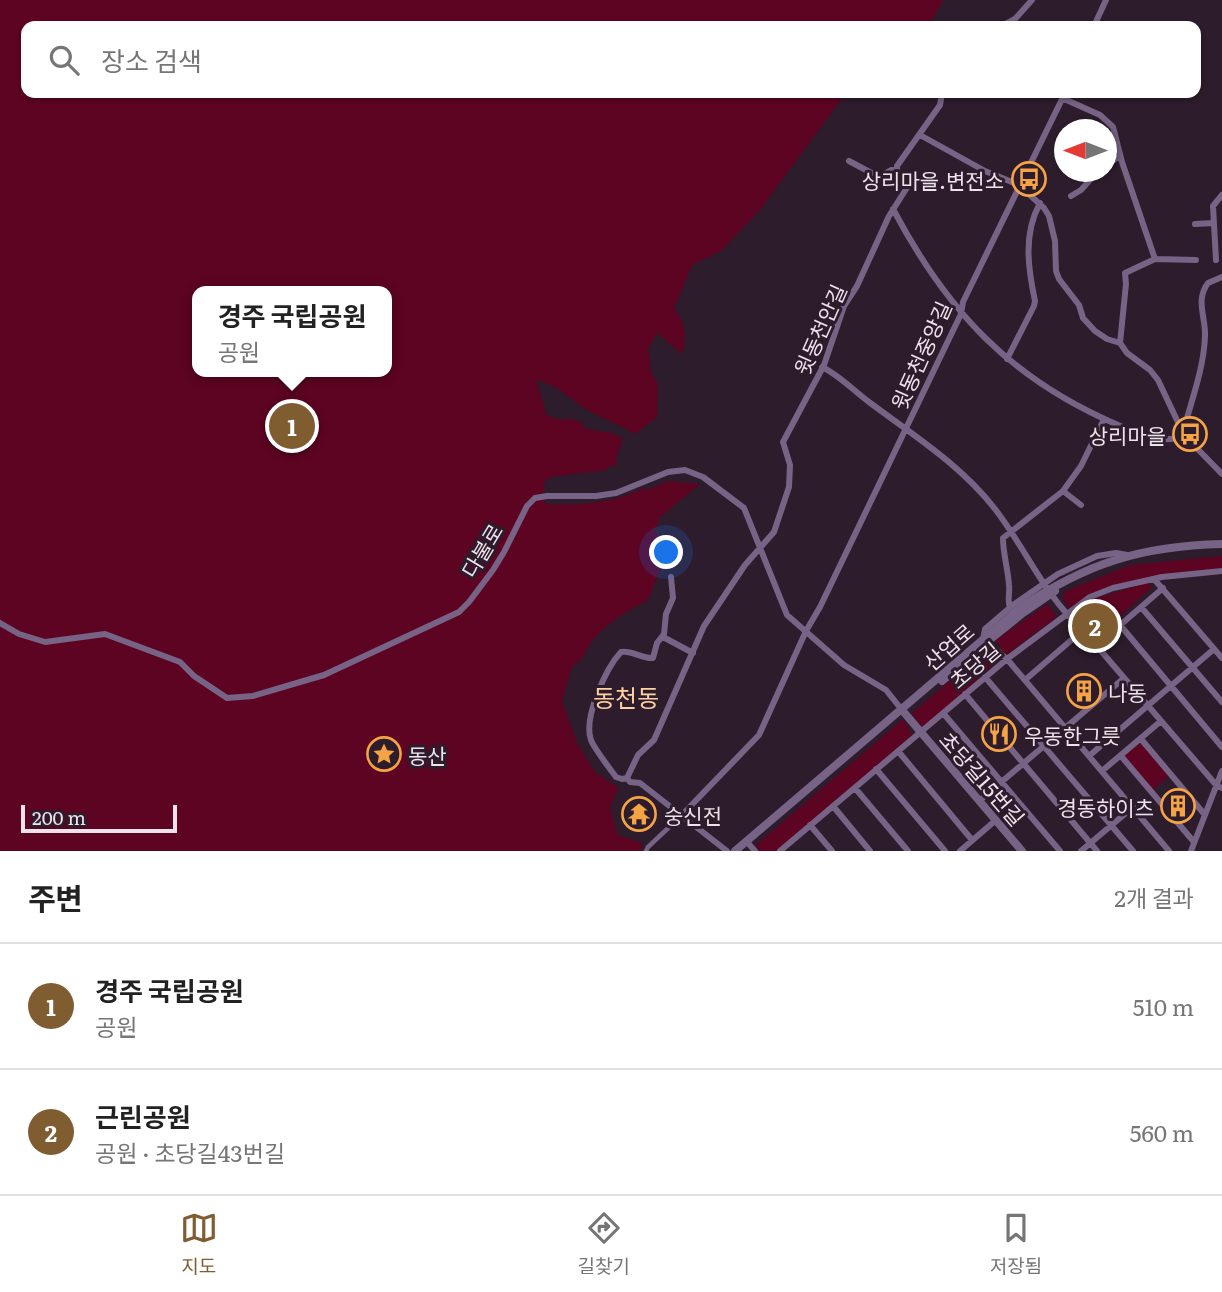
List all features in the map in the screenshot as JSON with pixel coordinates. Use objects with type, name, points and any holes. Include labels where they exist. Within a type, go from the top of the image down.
[{"type":"street","points":[[1011,21],[1032,0]]},
{"type":"street","points":[[1096,21],[1103,1]]},
{"type":"street","points":[[849,161],[875,177],[897,170],[940,106],[941,98]]},
{"type":"street","name":"윗동천중앙길","points":[[681,816],[759,735],[806,631],[961,314],[963,302],[1062,98]]},
{"type":"street","points":[[1069,98],[1100,115],[1114,127],[1120,156],[1155,259]]},
{"type":"street","points":[[920,135],[985,171],[1019,185],[1040,203],[1049,216],[1059,279],[1079,305],[1088,326],[1107,339],[1120,343],[1127,353],[1150,370],[1158,380],[1183,434],[1222,474]]},
{"type":"street","name":"윗동천안길","points":[[627,778],[638,755],[654,740],[705,626],[745,565],[774,532],[789,487],[790,464],[783,442],[822,367],[844,306],[857,286],[893,209],[908,186],[897,170]]},
{"type":"street","points":[[1072,196],[1088,182]]},
{"type":"street","points":[[1216,260],[1213,206],[1222,195]]},
{"type":"street","points":[[1007,359],[1034,306],[1028,244],[1040,203]]},
{"type":"street","points":[[893,209],[923,261],[961,314],[1007,359],[1073,404],[1134,432],[1165,440],[1174,440],[1183,434],[1204,347],[1201,299],[1208,284],[1222,277]]},
{"type":"street","points":[[1195,224],[1214,223]]},
{"type":"street","points":[[1120,343],[1125,272],[1155,259],[1196,260]]},
{"type":"street","points":[[822,367],[967,478],[1011,532],[1065,614],[1083,630],[1219,787]]},
{"type":"street","points":[[1010,608],[1007,604],[1009,582],[1004,562],[1003,540],[1063,491],[1081,466],[1104,419]]},
{"type":"street","name":"다불로","points":[[0,623],[19,634],[45,642],[105,634],[180,662],[194,676],[227,698],[253,696],[324,675],[459,612],[493,569],[527,506],[535,498],[616,493],[668,472],[685,470],[703,477],[744,508],[787,615],[844,665],[886,690],[904,712]]},
{"type":"street","points":[[1063,491],[1081,505]]},
{"type":"street","name":"산업로","points":[[1047,589],[1121,562],[1163,553],[1222,546]]},
{"type":"street","name":"산업로","points":[[735,851],[749,847],[1020,608],[1047,589],[1127,555],[1158,548],[1222,546]]},
{"type":"street","name":"초당길","points":[[780,851],[985,677],[1090,597],[1113,588],[1154,579],[1222,571]]},
{"type":"street","points":[[671,577],[673,598],[666,614],[663,637],[657,643],[652,659],[627,651],[618,655],[592,709],[589,731],[592,741],[616,777],[640,783],[727,851]]},
{"type":"street","points":[[1154,579],[1222,658]]},
{"type":"street","points":[[1096,646],[1163,588]]},
{"type":"street","points":[[1047,589],[1010,608],[985,629],[985,641],[1007,659],[1170,851]]},
{"type":"street","points":[[1141,607],[1222,702]]},
{"type":"street","points":[[1120,625],[1222,747]]},
{"type":"street","points":[[1025,680],[1083,630]]},
{"type":"street","points":[[663,637],[693,653]]},
{"type":"street","points":[[1089,756],[1214,649]]},
{"type":"street","points":[[985,677],[1133,851]]},
{"type":"street","points":[[979,801],[1124,678]]},
{"type":"street","points":[[965,694],[1097,851]]},
{"type":"street","name":"초당길15번길","points":[[904,712],[1019,850]]},
{"type":"street","points":[[943,713],[1060,851]]},
{"type":"street","points":[[1102,771],[1161,722]]},
{"type":"street","points":[[1141,738],[1205,815]]},
{"type":"street","points":[[898,751],[972,840]]},
{"type":"street","points":[[1121,756],[1194,842]]},
{"type":"street","points":[[876,769],[945,851]]},
{"type":"street","points":[[1191,851],[1219,787],[1222,771]]},
{"type":"street","points":[[855,788],[908,851]]},
{"type":"street","points":[[833,806],[870,851]]},
{"type":"street","points":[[1081,851],[1133,807]]},
{"type":"street","points":[[646,851],[681,816]]},
{"type":"street","points":[[960,851],[996,820]]},
{"type":"street","points":[[810,825],[832,851]]},
{"type":"street","points":[[788,844],[794,851]]},
{"type":"street","points":[[713,851],[720,845]]},
{"type":"shaded area","points":[[0,0],[943,0],[932,21],[21,21],[21,98],[842,98],[760,210],[721,251],[692,265],[674,309],[684,330],[682,354],[657,333],[648,348],[651,373],[658,383],[657,417],[635,434],[590,412],[557,388],[536,380],[547,416],[565,420],[570,418],[581,422],[586,429],[611,433],[622,438],[616,466],[608,466],[607,470],[551,477],[544,482],[545,504],[583,504],[608,500],[644,488],[648,490],[668,481],[700,484],[659,518],[659,523],[653,530],[661,537],[673,537],[648,600],[618,617],[593,640],[582,658],[572,667],[562,701],[578,745],[596,773],[619,788],[610,807],[618,835],[642,843],[641,851],[0,851]]},
{"type":"shaded area","points":[[1222,556],[1222,571],[1143,579],[1107,590],[1068,608],[1062,597],[1066,591],[1130,565]]},
{"type":"shaded area","points":[[1148,582],[1152,587],[1093,641],[1069,612],[1091,600]]},
{"type":"shaded area","points":[[1047,604],[1056,615],[1055,618],[1007,654],[1003,653],[996,640]]},
{"type":"shaded area","points":[[978,657],[996,663],[924,726],[920,725],[912,713]]},
{"type":"shaded area","points":[[902,720],[912,735],[776,851],[759,851],[756,845]]},
{"type":"shaded area","points":[[1141,743],[1169,776],[1152,791],[1123,757]]},
{"type":"place","name":"상리마을.변전소","points":[[1029,179]]},
{"type":"place","name":"경주 국립공원","points":[[292,426]]},
{"type":"place","name":"상리마을","points":[[1190,434]]},
{"type":"place","name":"근린공원","points":[[1095,626]]},
{"type":"place","name":"나동","points":[[1084,691]]},
{"type":"place","name":"우동한그릇","points":[[999,734]]},
{"type":"place","name":"동산","points":[[384,754]]},
{"type":"place","name":"경동하이츠","points":[[1178,806]]},
{"type":"place","name":"숭신전","points":[[639,814]]},
{"type":"district","name":"동천동","points":[[626,696]]}]
